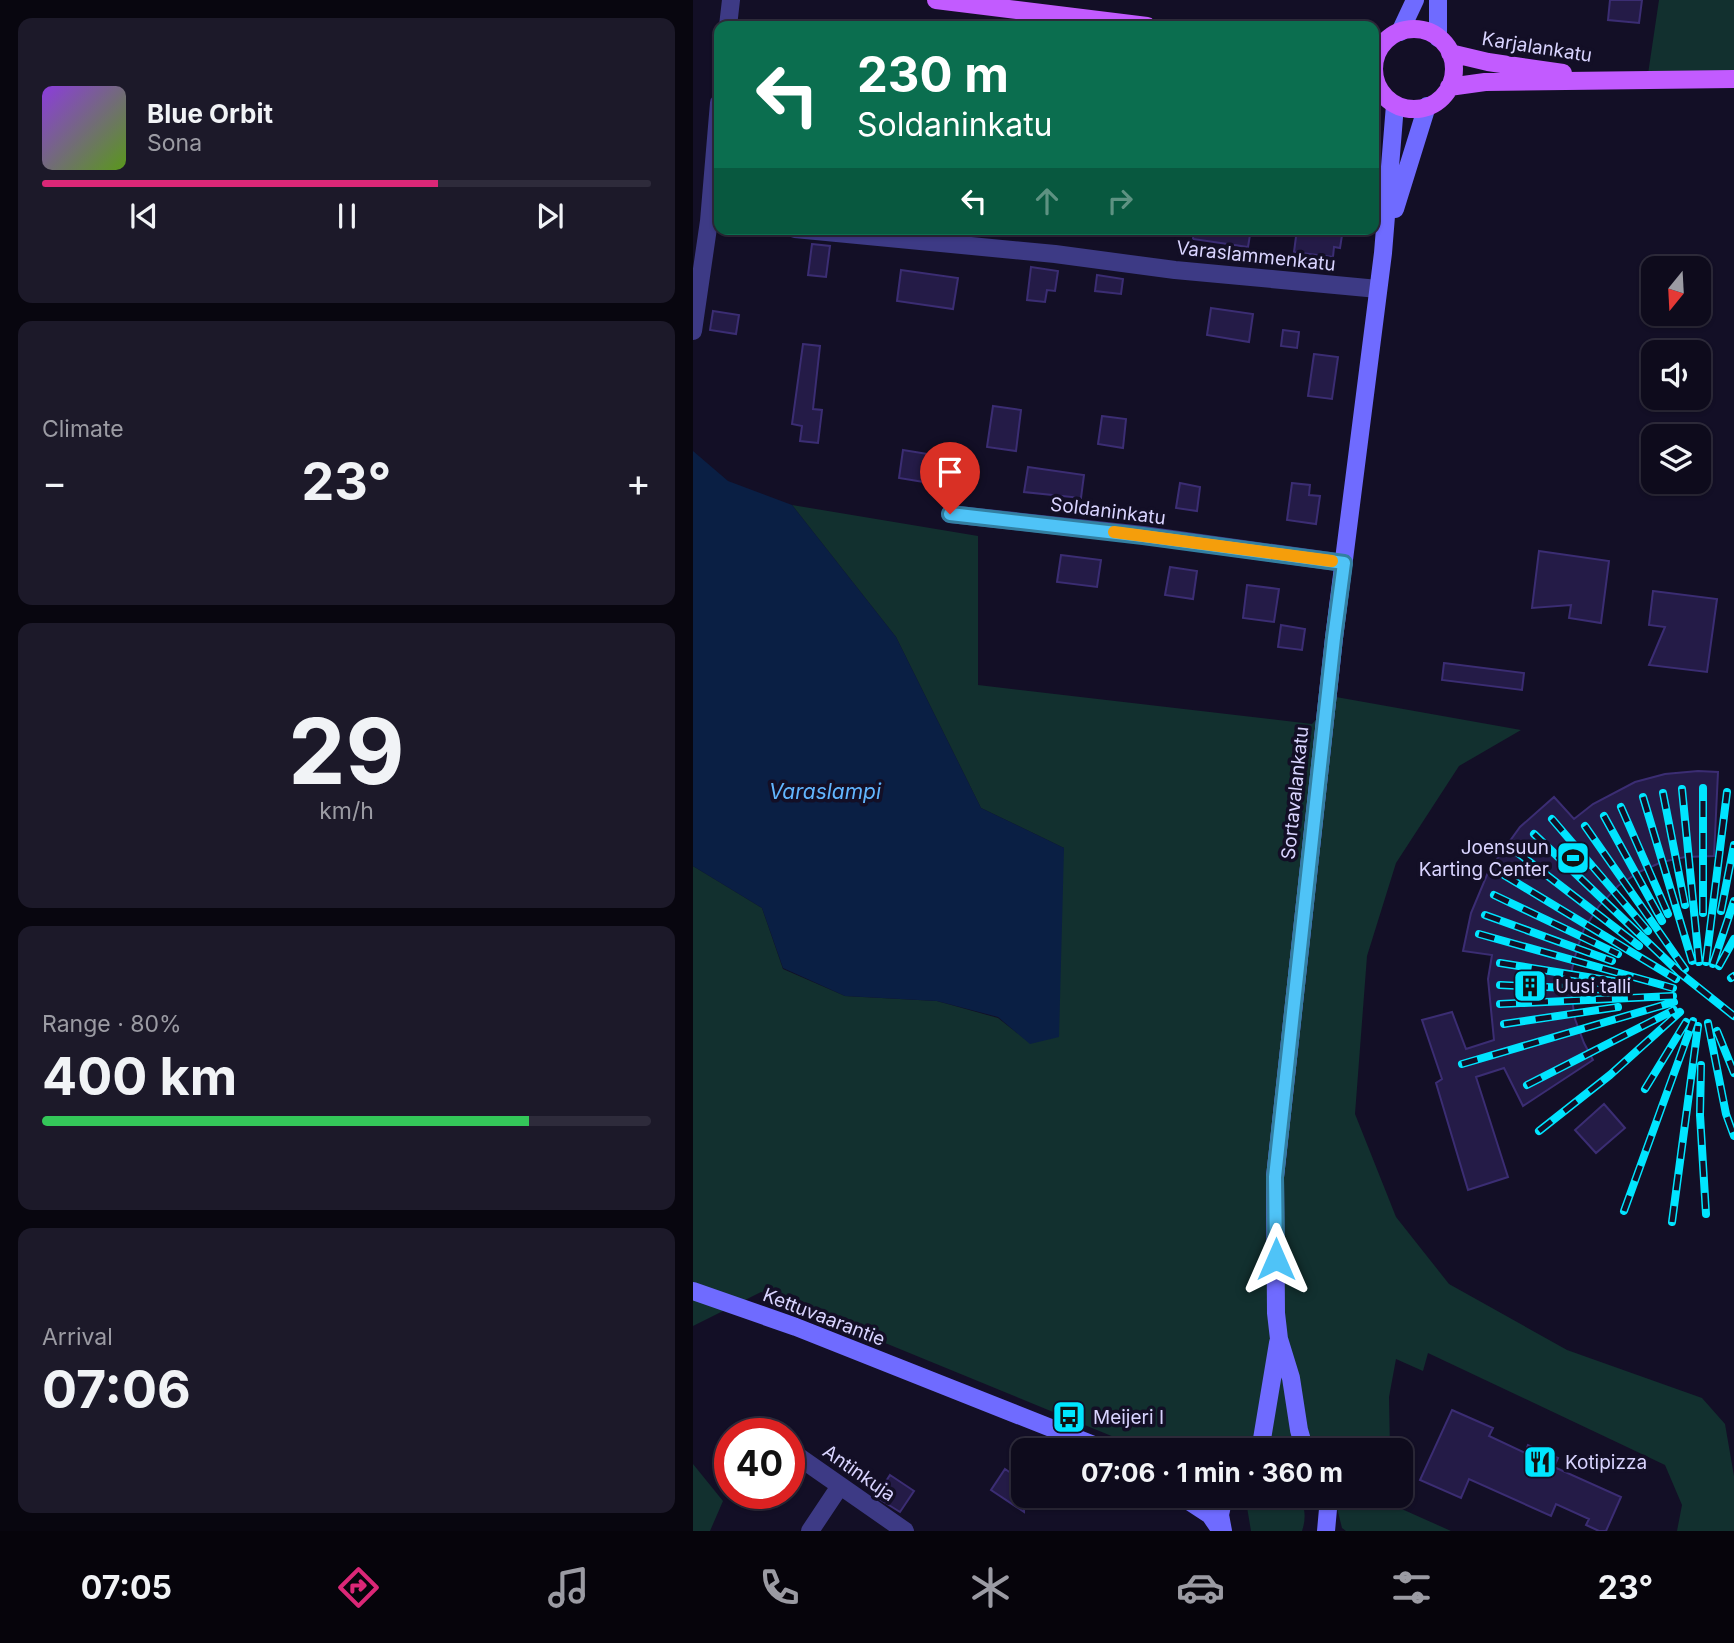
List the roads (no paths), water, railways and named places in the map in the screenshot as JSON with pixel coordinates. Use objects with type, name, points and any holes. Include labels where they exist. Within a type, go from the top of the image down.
[{"type":"main road","points":[[936,0],[1106,21]]},
{"type":"main road","points":[[1379,43],[1399,32],[1420,30],[1438,38],[1450,53],[1453,76],[1440,99],[1417,109],[1395,105],[1379,89]]},
{"type":"main road","name":"Karjalankatu","points":[[1450,53],[1487,62],[1618,81]]},
{"type":"main road","name":"Karjalankatu","points":[[1449,87],[1485,82],[1734,79]]},
{"type":"street","points":[[729,21],[731,0]]},
{"type":"street","points":[[1399,32],[1415,0]]},
{"type":"street","points":[[1438,0],[1438,38]]},
{"type":"street","name":"Sortavalankatu","points":[[1301,1438],[1291,1378],[1279,1339],[1276,1313],[1275,1177],[1332,652],[1383,253],[1395,105]]},
{"type":"street","name":"Sortavalankatu","points":[[1383,253],[1427,106]]},
{"type":"street","points":[[693,331],[714,222]]},
{"type":"street","name":"Varaslammenkatu","points":[[857,235],[1378,289]]},
{"type":"street","name":"Soldaninkatu","points":[[950,514],[1344,563]]},
{"type":"street","name":"Kettuvaarantie","points":[[693,1291],[796,1327],[1076,1438]]},
{"type":"street","name":"Sortavalankatu","points":[[1263,1438],[1279,1339]]},
{"type":"street","name":"Kettuvaarantie","points":[[939,1385],[1057,1438]]},
{"type":"street","name":"Antinkuja","points":[[805,1461],[905,1531]]},
{"type":"street","points":[[810,1531],[840,1486]]},
{"type":"street","points":[[1199,1508],[1209,1515],[1222,1531]]},
{"type":"street","points":[[1221,1508],[1222,1531]]},
{"type":"street","points":[[1328,1508],[1329,1529]]},
{"type":"water","name":"Varaslampi","points":[[693,451],[728,481],[792,505],[896,637],[981,808],[1064,848],[1059,1037],[1030,1044],[998,1017],[937,1001],[845,996],[783,968],[762,908],[693,866]]},
{"type":"railway","points":[[1703,788],[1703,913]]},
{"type":"railway","points":[[1682,789],[1699,962]]},
{"type":"railway","points":[[1706,962],[1727,792]]},
{"type":"railway","points":[[1663,793],[1685,905]]},
{"type":"railway","points":[[1643,797],[1692,961]]},
{"type":"railway","points":[[1621,807],[1668,914]]},
{"type":"railway","points":[[1604,816],[1662,921]]},
{"type":"railway","points":[[1552,819],[1648,931]]},
{"type":"railway","points":[[1585,826],[1685,969]]},
{"type":"railway","points":[[1534,834],[1680,973],[1734,1016]]},
{"type":"railway","points":[[1721,911],[1734,845]]},
{"type":"railway","points":[[1518,853],[1639,946]]},
{"type":"railway","points":[[1504,875],[1676,979]]},
{"type":"railway","points":[[1494,895],[1618,954]]},
{"type":"railway","points":[[1713,964],[1734,901]]},
{"type":"railway","points":[[1485,915],[1612,961]]},
{"type":"railway","points":[[1479,934],[1673,988]]},
{"type":"railway","points":[[1719,966],[1734,939]]},
{"type":"railway","points":[[1500,963],[1625,983]]},
{"type":"railway","points":[[1500,985],[1613,990]]},
{"type":"railway","points":[[1500,1004],[1673,996]]},
{"type":"railway","points":[[1462,1064],[1674,1002]]},
{"type":"railway","points":[[1504,1024],[1618,1007]]},
{"type":"railway","points":[[1527,1085],[1674,1010]]},
{"type":"railway","points":[[1539,1131],[1610,1075],[1680,1012]]},
{"type":"railway","points":[[1624,1211],[1693,1021]]},
{"type":"railway","points":[[1645,1089],[1686,1022]]},
{"type":"railway","points":[[1708,1023],[1726,1114],[1734,1136]]},
{"type":"railway","points":[[1672,1222],[1698,1026]]},
{"type":"railway","points":[[1717,1031],[1734,1073]]},
{"type":"railway","points":[[1701,1065],[1700,1115],[1706,1214]]},
{"type":"place","name":"Joensuun Karting Center","points":[[1573,858]]},
{"type":"place","name":"Uusi talli","points":[[1530,986]]},
{"type":"place","name":"Meijeri I","points":[[1069,1417]]},
{"type":"place","name":"Kotipizza","points":[[1540,1462]]}]
